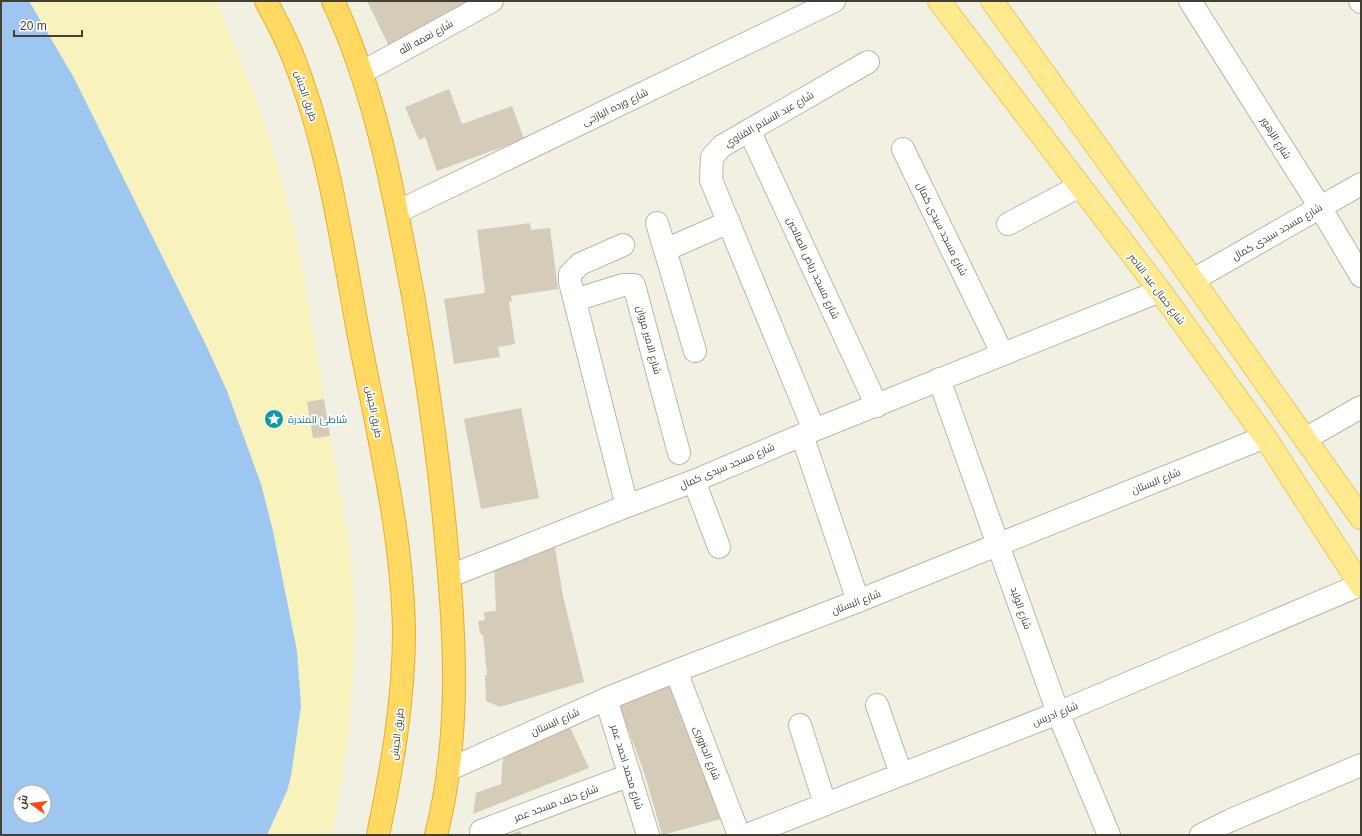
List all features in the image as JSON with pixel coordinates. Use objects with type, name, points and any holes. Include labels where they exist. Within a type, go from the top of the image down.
[{"type":"highway","name":"طريق الجيش","points":[[266,1],[289,46],[303,84],[323,154],[337,216],[388,484],[400,564],[404,631],[401,698],[392,768],[378,835]]},
{"type":"highway","points":[[333,1],[361,73],[382,142],[397,212],[427,386],[440,477],[450,576],[455,674],[453,722],[448,770],[436,835]]},
{"type":"main road","name":"شارع جمال عبد الناصر","points":[[940,1],[1160,291],[1265,437],[1361,586]]},
{"type":"main road","points":[[992,1],[1193,280],[1361,518]]},
{"type":"street","name":"شارع نعمه الله","points":[[361,73],[492,1]]},
{"type":"street","name":"شارع ورده اليازجى","points":[[397,212],[834,1]]},
{"type":"street","name":"شارع الزهور","points":[[1196,3],[1361,276]]},
{"type":"street","name":"شارع عبد السلام القناوي","points":[[858,601],[808,432],[729,222],[711,180],[712,157],[722,146],[868,62]]},
{"type":"street","name":"شارع مسجد رياض الصالحين","points":[[749,130],[877,406]]},
{"type":"street","name":"شارع مسجد سيدى كمال","points":[[903,149],[1002,353]]},
{"type":"street","name":"شارع مسجد سيدى كمال","points":[[1193,280],[1361,184]]},
{"type":"street","points":[[1008,224],[1080,186]]},
{"type":"street","points":[[665,250],[729,222]]},
{"type":"street","points":[[657,223],[695,351]]},
{"type":"street","points":[[623,245],[574,268],[570,274],[570,282],[627,506]]},
{"type":"street","name":"شارع الامير مروان","points":[[575,300],[623,285],[634,285],[679,454]]},
{"type":"street","name":"شارع مسجد سيدى كمال","points":[[450,576],[694,481],[808,432],[877,406],[1002,353],[1160,291]]},
{"type":"street","name":"شارع الوليد","points":[[939,379],[1058,713],[1109,835]]},
{"type":"street","points":[[1305,439],[1361,407]]},
{"type":"street","name":"شارع البستان","points":[[448,770],[606,699],[676,670],[858,601],[1265,437]]},
{"type":"street","points":[[694,481],[719,547]]},
{"type":"street","name":"شارع ادريس","points":[[747,835],[1058,713],[1361,586]]},
{"type":"street","name":"شارع الجنزورى","points":[[676,670],[738,835]]},
{"type":"street","name":"شارع محمد احمد عمر","points":[[606,699],[648,835]]},
{"type":"street","points":[[877,705],[901,774]]},
{"type":"street","points":[[800,725],[826,804]]},
{"type":"street","points":[[1201,835],[1231,820],[1361,765]]},
{"type":"street","name":"شارع خلف مسجد عمر","points":[[482,831],[630,775]]},
{"type":"sand","name":"شاطئ المندرة","points":[[29,1],[216,1],[240,57],[261,113],[279,170],[299,250],[324,399],[307,402],[313,438],[330,436],[350,552],[354,599],[353,676],[345,756],[337,809],[331,835],[267,835],[287,791],[298,733],[301,706],[297,651],[273,531],[261,484],[227,391],[206,345],[74,78]]},
{"type":"water","points":[[1,1],[29,1],[74,78],[206,345],[227,391],[261,484],[273,531],[297,651],[301,706],[291,776],[287,791],[267,835],[1,835]]},
{"type":"building","points":[[367,1],[469,1],[471,5],[389,46]]},
{"type":"building","points":[[449,89],[462,124],[512,106],[524,139],[437,171],[425,137],[419,140],[405,107]]},
{"type":"building","points":[[530,223],[531,230],[550,228],[558,289],[511,296],[512,301],[509,302],[515,344],[498,347],[500,357],[454,364],[444,299],[485,293],[477,230]]},
{"type":"building","points":[[324,399],[330,436],[313,438],[307,402]]},
{"type":"building","points":[[521,408],[539,498],[481,509],[464,419]]},
{"type":"building","points":[[554,541],[563,596],[584,682],[500,707],[486,701],[485,676],[487,675],[483,635],[480,633],[478,621],[485,620],[484,612],[496,611],[494,564]]},
{"type":"building","points":[[675,681],[721,819],[662,835],[645,775],[618,702]]},
{"type":"building","points":[[568,723],[589,768],[473,814],[476,793],[501,784],[504,746]]},
{"type":"building","points":[[520,831],[522,835],[508,835]]},
{"type":"place","name":"شاطئ المندرة","points":[[274,419]]}]
